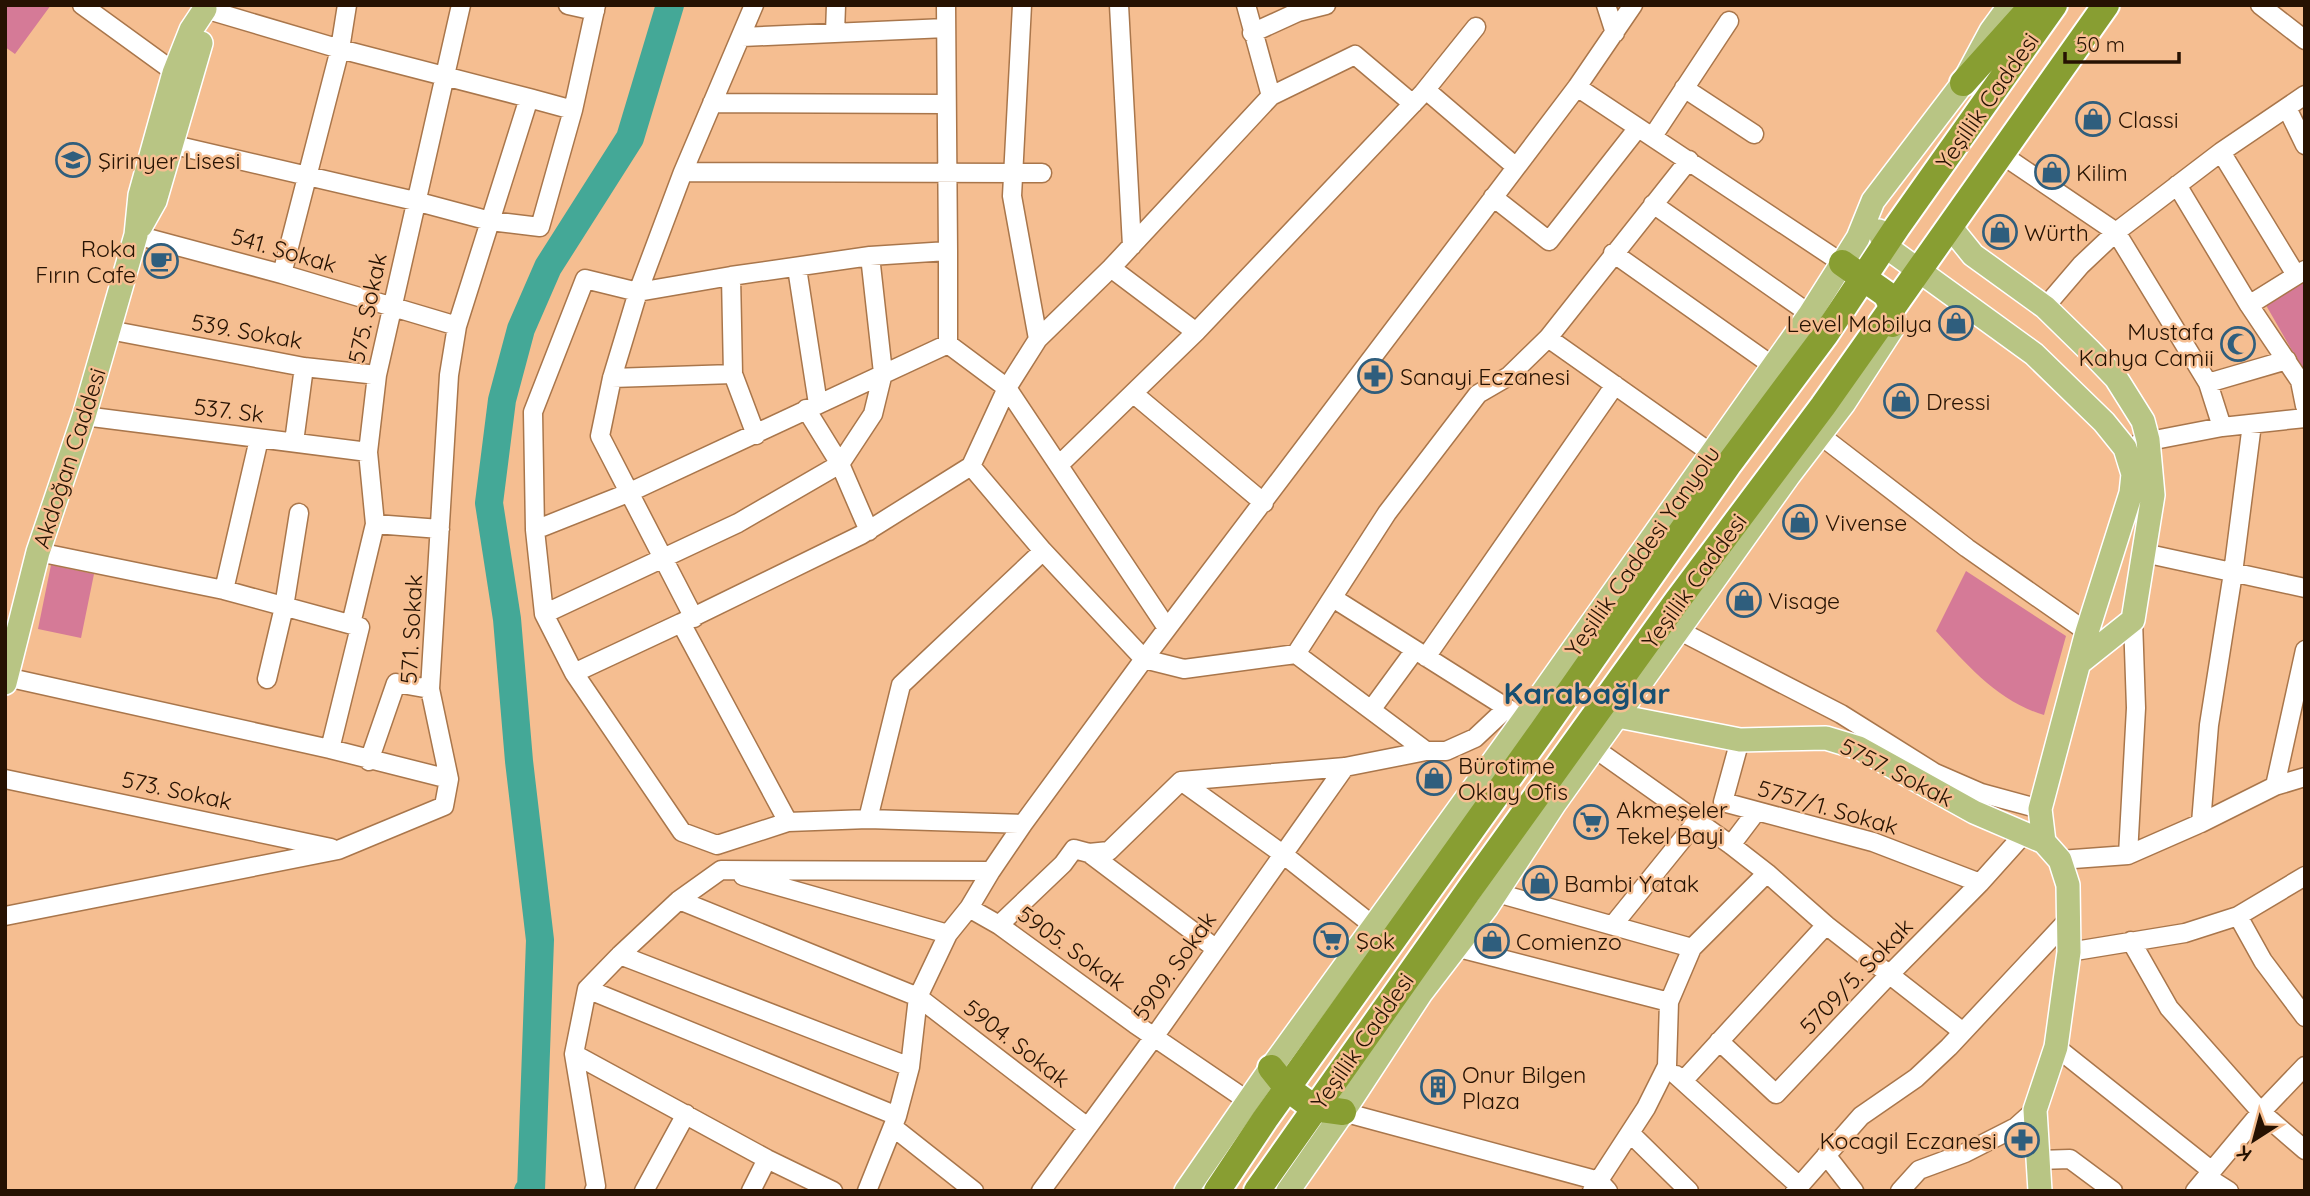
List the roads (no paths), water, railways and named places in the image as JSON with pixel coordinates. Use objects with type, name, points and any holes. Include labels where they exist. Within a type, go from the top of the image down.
[{"type":"highway","points":[[1963,83],[2033,5]]},
{"type":"highway","name":"Yeşillik Caddesi","points":[[1218,1173],[1279,1078],[1825,335],[1852,271],[1885,246],[2054,5]]},
{"type":"highway","name":"Yeşillik Caddesi","points":[[1257,1191],[1677,601],[1892,319],[1958,223],[2001,154],[2106,5]]},
{"type":"highway","points":[[1852,271],[1886,293],[1892,319]]},
{"type":"highway","points":[[1279,1078],[1314,1108],[1343,1112]]},
{"type":"highway","points":[[1218,1173],[1257,1191]]},
{"type":"main road","name":"Yeşillik Caddesi Yanyolu","points":[[1186,1191],[1218,1173],[1248,1101],[1279,1078],[1375,926],[1515,714],[1711,453],[1810,314],[1852,271],[1858,238],[1873,201],[1963,83],[1991,31],[2010,5]]},
{"type":"main road","name":"Akdoğan Caddesi","points":[[5,683],[38,552],[84,416],[136,234],[140,195],[181,77],[203,37],[205,7]]},
{"type":"main road","name":"Akdoğan Caddesi","points":[[136,234],[155,201],[170,144],[181,77]]},
{"type":"main road","points":[[1873,201],[1875,224],[1885,246],[2034,354],[2104,422],[2125,448],[2133,474],[2132,493],[2087,632],[2034,838],[2060,860],[2068,885],[2069,952],[2056,1047],[2035,1110],[2040,1191]]},
{"type":"main road","points":[[1958,223],[1973,255],[2045,307],[2116,378],[2143,421],[2148,440],[2153,495],[2133,620],[2079,663]]},
{"type":"main road","points":[[1288,1191],[1413,1005],[1497,892],[1532,836],[1594,748],[1820,435],[1892,319]]},
{"type":"main road","name":"5757. Sokak","points":[[1618,716],[1740,740],[1826,738],[1842,741],[1977,803],[2034,838]]},
{"type":"street","points":[[82,5],[181,77]]},
{"type":"street","points":[[282,274],[340,49],[347,5]]},
{"type":"street","name":"575. Sokak","points":[[330,749],[375,524],[368,452],[377,375],[461,5]]},
{"type":"street","points":[[170,144],[490,221],[540,228],[573,110],[596,8],[568,5]]},
{"type":"street","points":[[754,5],[683,173],[639,292],[612,379],[600,436],[663,559],[688,620],[788,822]]},
{"type":"street","points":[[835,33],[836,5]]},
{"type":"street","points":[[946,5],[948,344]]},
{"type":"street","points":[[1022,5],[1012,196],[1038,339]]},
{"type":"street","points":[[1119,5],[1132,246]]},
{"type":"street","points":[[1246,5],[1271,96]]},
{"type":"street","points":[[1252,33],[1297,9],[1325,5]]},
{"type":"street","points":[[1606,5],[1615,33]]},
{"type":"street","points":[[867,1191],[895,1121],[910,1067],[918,997],[948,934],[969,908],[990,871],[1023,824],[1144,659],[1577,87],[1633,5]]},
{"type":"street","points":[[205,7],[340,49],[573,110]]},
{"type":"street","points":[[2267,7],[2305,40]]},
{"type":"street","points":[[1493,197],[1549,241],[1684,88],[1729,21]]},
{"type":"street","points":[[1059,465],[1196,332],[1426,90],[1476,27]]},
{"type":"street","points":[[742,37],[946,28]]},
{"type":"street","points":[[574,673],[869,531],[971,466],[1007,388],[1038,339],[1111,268],[1271,96],[1354,55],[1413,104]]},
{"type":"street","points":[[1577,87],[1852,271]]},
{"type":"street","points":[[1684,88],[1754,134]]},
{"type":"street","points":[[1426,90],[1516,167]]},
{"type":"street","points":[[2045,307],[2081,265],[2116,232],[2221,152],[2305,95]]},
{"type":"street","name":"571. Sokak","points":[[449,779],[430,689],[449,375],[457,326],[529,98]]},
{"type":"street","points":[[712,103],[945,104]]},
{"type":"street","points":[[2287,108],[2305,145]]},
{"type":"street","points":[[2221,152],[2300,273],[2249,305]]},
{"type":"street","points":[[2001,154],[2116,232],[2208,383],[2222,428]]},
{"type":"street","points":[[1296,654],[1387,513],[1478,394],[1509,376],[1548,338],[1689,160]]},
{"type":"street","points":[[683,173],[1042,173]]},
{"type":"street","points":[[2177,185],[2249,305],[2303,381],[2305,406]]},
{"type":"street","points":[[1653,204],[1810,314]]},
{"type":"street","name":"541. Sokak","points":[[136,234],[457,326]]},
{"type":"street","points":[[948,251],[870,256],[639,292],[580,273],[533,412],[535,530],[544,614],[574,673],[682,832],[717,845],[788,822],[868,819],[1023,824]]},
{"type":"street","points":[[1613,253],[1773,366]]},
{"type":"street","points":[[544,614],[738,523],[840,464],[873,414],[883,373],[870,256]]},
{"type":"street","points":[[797,268],[812,407],[869,531]]},
{"type":"street","points":[[1111,268],[1196,332]]},
{"type":"street","points":[[731,276],[733,374],[756,435]]},
{"type":"street","name":"539. Sokak","points":[[109,330],[304,367],[377,375]]},
{"type":"street","points":[[1548,338],[1711,453]]},
{"type":"street","points":[[535,530],[628,493],[948,344]]},
{"type":"street","points":[[948,344],[1007,388],[1167,628]]},
{"type":"street","points":[[2208,383],[2287,360]]},
{"type":"street","points":[[294,442],[304,367]]},
{"type":"street","points":[[612,379],[733,374]]},
{"type":"street","points":[[1371,710],[1421,653],[1615,385]]},
{"type":"street","points":[[1134,394],[1264,503]]},
{"type":"street","name":"537. Sk","points":[[84,416],[368,452]]},
{"type":"street","points":[[2125,448],[2148,440],[2305,418]]},
{"type":"street","points":[[2202,823],[2209,725],[2233,573],[2252,424]]},
{"type":"street","points":[[1820,435],[1967,548],[2087,632]]},
{"type":"street","points":[[224,590],[260,439]]},
{"type":"street","points":[[971,466],[1043,551],[1144,659],[1184,669],[1296,654],[1426,751]]},
{"type":"street","points":[[267,679],[285,607],[299,513]]},
{"type":"street","points":[[375,524],[440,529]]},
{"type":"street","points":[[868,819],[901,685],[1043,551]]},
{"type":"street","points":[[38,552],[224,590],[356,626]]},
{"type":"street","points":[[2144,553],[2305,588]]},
{"type":"street","points":[[999,925],[1063,864],[1074,849],[1089,853],[1109,852],[1181,781],[1345,767],[1426,751],[1446,751],[1475,738],[1515,714],[1333,598]]},
{"type":"street","points":[[2128,855],[2136,708],[2133,620]]},
{"type":"street","points":[[1678,630],[1841,714],[1936,773],[1977,803],[2040,809]]},
{"type":"street","points":[[2274,786],[2305,650]]},
{"type":"street","points":[[5,916],[338,849],[444,806],[449,779],[369,761],[330,749],[6,677]]},
{"type":"street","points":[[369,761],[396,683],[430,689]]},
{"type":"street","name":"5757/1. Sokak","points":[[1740,740],[1723,802],[1873,842],[1980,883]]},
{"type":"street","points":[[1594,748],[1731,845],[1888,976],[1963,1032]]},
{"type":"street","name":"5909. Sokak","points":[[1041,1191],[1086,1126],[1154,1037],[1345,767]]},
{"type":"street","points":[[2060,860],[2128,855],[2202,823],[2274,786],[2305,777]]},
{"type":"street","name":"573. Sokak","points":[[5,779],[338,849]]},
{"type":"street","points":[[1181,781],[1284,855],[1375,926]]},
{"type":"street","points":[[1731,845],[1756,812]]},
{"type":"street","points":[[1613,925],[1698,820]]},
{"type":"street","name":"5709/5. Sokak","points":[[1719,1041],[1776,1094],[1980,883],[2034,838]]},
{"type":"street","points":[[1089,853],[1215,948]]},
{"type":"street","points":[[598,1189],[574,1054],[587,989],[679,900],[721,870],[990,871]]},
{"type":"street","points":[[721,870],[948,934]]},
{"type":"street","points":[[1343,1112],[1600,1187],[1667,1066],[1669,1002],[1692,948],[1767,873]]},
{"type":"street","points":[[2069,952],[2185,933],[2238,916],[2305,876]]},
{"type":"street","points":[[1497,892],[1692,948]]},
{"type":"street","name":"5904. Sokak","points":[[679,900],[918,997],[1086,1126]]},
{"type":"street","name":"5905. Sokak","points":[[969,908],[999,925],[1248,1101]]},
{"type":"street","points":[[2238,916],[2263,961],[2305,1017]]},
{"type":"street","points":[[1667,1066],[1796,1188],[1861,1116],[1916,1078],[1963,1032],[2067,921]]},
{"type":"street","points":[[1683,1081],[1826,925]]},
{"type":"street","points":[[2131,942],[2169,1008],[2261,1112],[2305,1150]]},
{"type":"street","points":[[1455,947],[1669,1002]]},
{"type":"street","points":[[620,955],[910,1067]]},
{"type":"street","points":[[587,989],[895,1121],[974,1191]]},
{"type":"street","points":[[2056,1047],[2205,1180],[2229,1191]]},
{"type":"street","points":[[574,1054],[767,1159],[833,1191]]},
{"type":"street","points":[[2205,1180],[2261,1112],[2305,1066]]},
{"type":"street","points":[[1900,1191],[1919,1170],[1965,1153],[2016,1127],[2035,1110]]},
{"type":"street","points":[[644,1191],[686,1114]]},
{"type":"street","points":[[1630,1133],[1689,1191]]},
{"type":"street","points":[[1826,1155],[1854,1191]]},
{"type":"street","points":[[751,1191],[767,1159]]},
{"type":"street","points":[[2038,1160],[2070,1159],[2113,1191]]},
{"type":"waterway","points":[[528,1191],[531,1190],[540,940],[519,761],[507,619],[489,503],[502,400],[521,329],[548,267],[630,138],[670,5]]},
{"type":"place","name":"Classi","points":[[2093,119]]},
{"type":"place","name":"Şirinyer Lisesi","points":[[73,160]]},
{"type":"place","name":"Kilim","points":[[2052,172]]},
{"type":"place","name":"Würth","points":[[2000,232]]},
{"type":"place","name":"Roka Fırın Cafe","points":[[161,261]]},
{"type":"place","name":"Level Mobilya","points":[[1956,323]]},
{"type":"place","name":"Mustafa Kahya Camii","points":[[2238,344]]},
{"type":"place","name":"Sanayi Eczanesi","points":[[1375,376]]},
{"type":"place","name":"Dressi","points":[[1901,401]]},
{"type":"place","name":"Vivense","points":[[1800,522]]},
{"type":"place","name":"Visage","points":[[1744,600]]},
{"type":"place","name":"Bürotime Oklay Ofis","points":[[1434,778]]},
{"type":"place","name":"Akmeşeler Tekel Bayi","points":[[1591,822]]},
{"type":"place","name":"Bambi Yatak","points":[[1540,883]]},
{"type":"place","name":"Şok","points":[[1331,940]]},
{"type":"place","name":"Comienzo","points":[[1492,941]]},
{"type":"place","name":"Onur Bilgen Plaza","points":[[1438,1087]]},
{"type":"place","name":"Kocagil Eczanesi","points":[[2022,1140]]},
{"type":"district","name":"Karabağlar","points":[[1587,693]]}]
